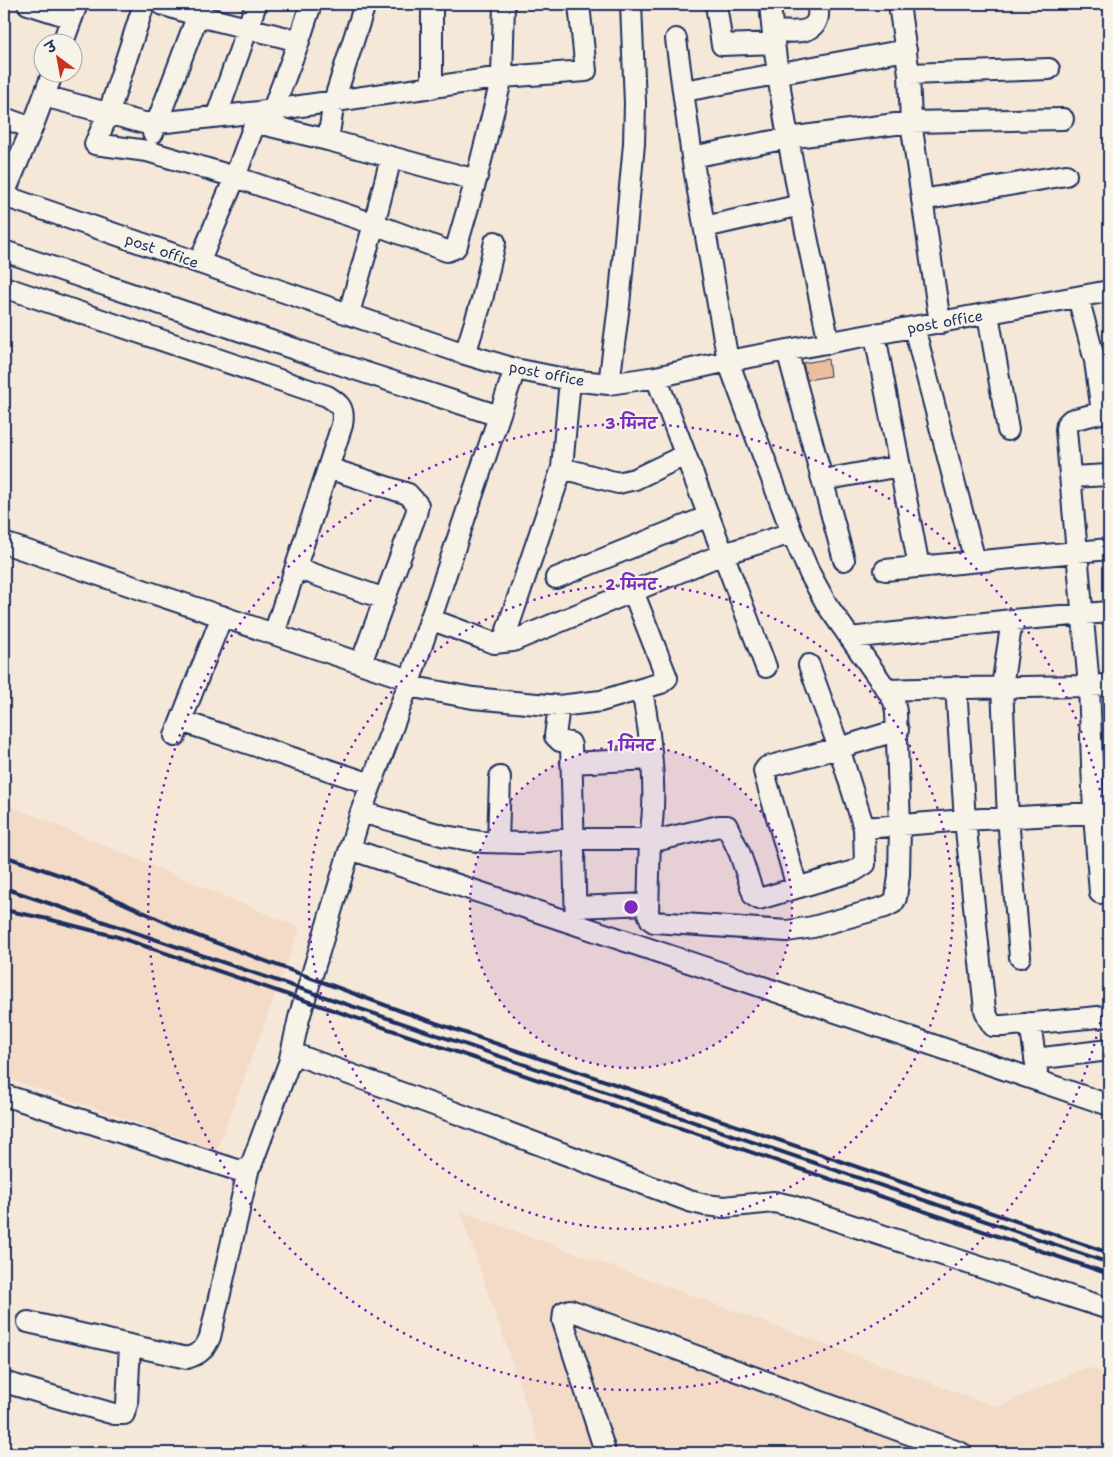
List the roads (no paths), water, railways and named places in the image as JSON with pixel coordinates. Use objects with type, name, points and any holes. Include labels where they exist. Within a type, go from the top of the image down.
[{"type":"street","points":[[28,4],[74,11],[67,32]]},
{"type":"street","points":[[144,4],[108,112],[95,144],[147,151],[235,177],[444,250],[452,250],[457,245],[476,180],[502,77],[504,4]]},
{"type":"street","points":[[160,4],[200,10],[248,28],[299,41]]},
{"type":"street","points":[[217,115],[256,4]]},
{"type":"street","points":[[199,264],[262,114],[299,41],[311,4]]},
{"type":"street","points":[[328,140],[334,101],[365,4]]},
{"type":"street","points":[[432,4],[432,88]]},
{"type":"street","points":[[44,96],[144,123],[157,123],[217,115],[262,114],[334,101],[502,77],[586,71],[579,4]]},
{"type":"street","points":[[609,384],[620,305],[634,144],[635,103],[631,4]]},
{"type":"street","points":[[716,4],[722,45],[810,29],[818,20],[818,4]]},
{"type":"street","points":[[770,4],[788,138],[829,343]]},
{"type":"street","points":[[899,4],[910,74],[911,122],[940,322]]},
{"type":"street","points":[[147,151],[200,10]]},
{"type":"street","points":[[642,690],[647,714],[653,776],[648,904],[649,917],[654,922],[779,931],[813,927],[885,907],[894,902],[899,875],[900,826],[898,730],[895,706],[887,690],[818,591],[792,534],[728,361],[692,157],[676,39]]},
{"type":"street","points":[[684,90],[906,50]]},
{"type":"street","points":[[910,74],[1049,69]]},
{"type":"street","points":[[4,195],[49,82]]},
{"type":"street","points":[[262,114],[328,140],[476,180]]},
{"type":"street","points":[[4,118],[32,128]]},
{"type":"street","points":[[692,157],[788,138],[911,122],[1063,119]]},
{"type":"street","points":[[348,313],[374,224],[390,158]]},
{"type":"street","points":[[922,200],[1066,175]]},
{"type":"street","name":"post office","points":[[4,195],[199,264],[465,354],[515,369],[570,380],[609,384],[656,378],[728,361],[1109,291]]},
{"type":"street","points":[[705,227],[801,205]]},
{"type":"street","points":[[465,354],[482,300],[495,242]]},
{"type":"street","points":[[4,251],[499,416]]},
{"type":"street","points":[[4,287],[326,396],[337,402],[342,408],[344,416],[274,634]]},
{"type":"street","points":[[1078,297],[1102,360],[1106,411],[1077,417],[1067,424],[1066,430],[1102,813],[1100,893]]},
{"type":"street","points":[[988,314],[1008,430]]},
{"type":"street","points":[[914,327],[975,561]]},
{"type":"street","points":[[875,334],[919,568]]},
{"type":"street","points":[[787,350],[844,560]]},
{"type":"street","points":[[28,1322],[187,1358],[198,1354],[205,1348],[210,1336],[249,1167],[289,1063],[298,1018],[361,812],[409,683],[515,369]]},
{"type":"street","points":[[656,378],[766,667]]},
{"type":"street","points":[[503,642],[562,468],[570,380]]},
{"type":"street","points":[[562,468],[610,482],[626,482],[685,455]]},
{"type":"street","points":[[823,480],[900,466]]},
{"type":"street","points":[[328,468],[408,494],[418,505],[361,663]]},
{"type":"street","points":[[1071,477],[1109,476]]},
{"type":"street","points":[[556,578],[709,516]]},
{"type":"street","points":[[430,619],[494,643],[503,642],[525,636],[723,554],[792,534]]},
{"type":"street","points":[[4,543],[361,663],[409,683],[473,698],[559,706],[601,701],[642,690],[661,683],[667,678],[636,599],[633,594],[629,593]]},
{"type":"street","points":[[885,570],[1109,549]]},
{"type":"street","points":[[296,568],[385,599]]},
{"type":"street","points":[[850,638],[1012,620],[1109,612]]},
{"type":"street","points":[[222,616],[178,728],[371,784]]},
{"type":"street","points":[[1012,620],[1002,688],[1008,818],[1020,957]]},
{"type":"street","points":[[361,812],[445,836],[498,843],[574,839],[639,840],[724,825],[727,826],[740,854],[754,896],[759,898],[765,898],[854,871],[865,864],[864,828],[810,665]]},
{"type":"street","points":[[887,690],[1109,685]]},
{"type":"street","points":[[956,687],[965,820],[985,1010],[988,1018],[993,1026],[1109,1016]]},
{"type":"street","points":[[559,706],[555,736],[560,741],[570,743],[576,915]]},
{"type":"street","points":[[797,887],[764,772],[767,766],[839,748],[898,730]]},
{"type":"street","points":[[571,763],[651,759]]},
{"type":"street","points":[[498,843],[500,777]]},
{"type":"street","points":[[864,828],[965,820],[1102,813]]},
{"type":"street","points":[[350,849],[576,915],[756,986],[839,1011],[1109,1105]]},
{"type":"street","points":[[576,915],[648,904]]},
{"type":"street","points":[[1030,1024],[1038,1080]]},
{"type":"street","points":[[1035,1059],[1109,1050]]},
{"type":"street","points":[[289,1063],[294,1058],[300,1056],[306,1058],[689,1201],[724,1207],[774,1202],[792,1206],[1109,1309]]},
{"type":"street","points":[[4,1095],[237,1170],[244,1170],[249,1167]]},
{"type":"street","points":[[604,1448],[563,1322],[564,1312],[570,1310],[961,1453]]},
{"type":"street","points":[[4,1382],[114,1414],[124,1414],[127,1404],[130,1345]]},
{"type":"railway","points":[[4,856],[68,878],[187,932],[401,1011],[1109,1253]]},
{"type":"railway","points":[[4,888],[1109,1263]]},
{"type":"railway","points":[[4,910],[118,937],[1109,1274]]}]
